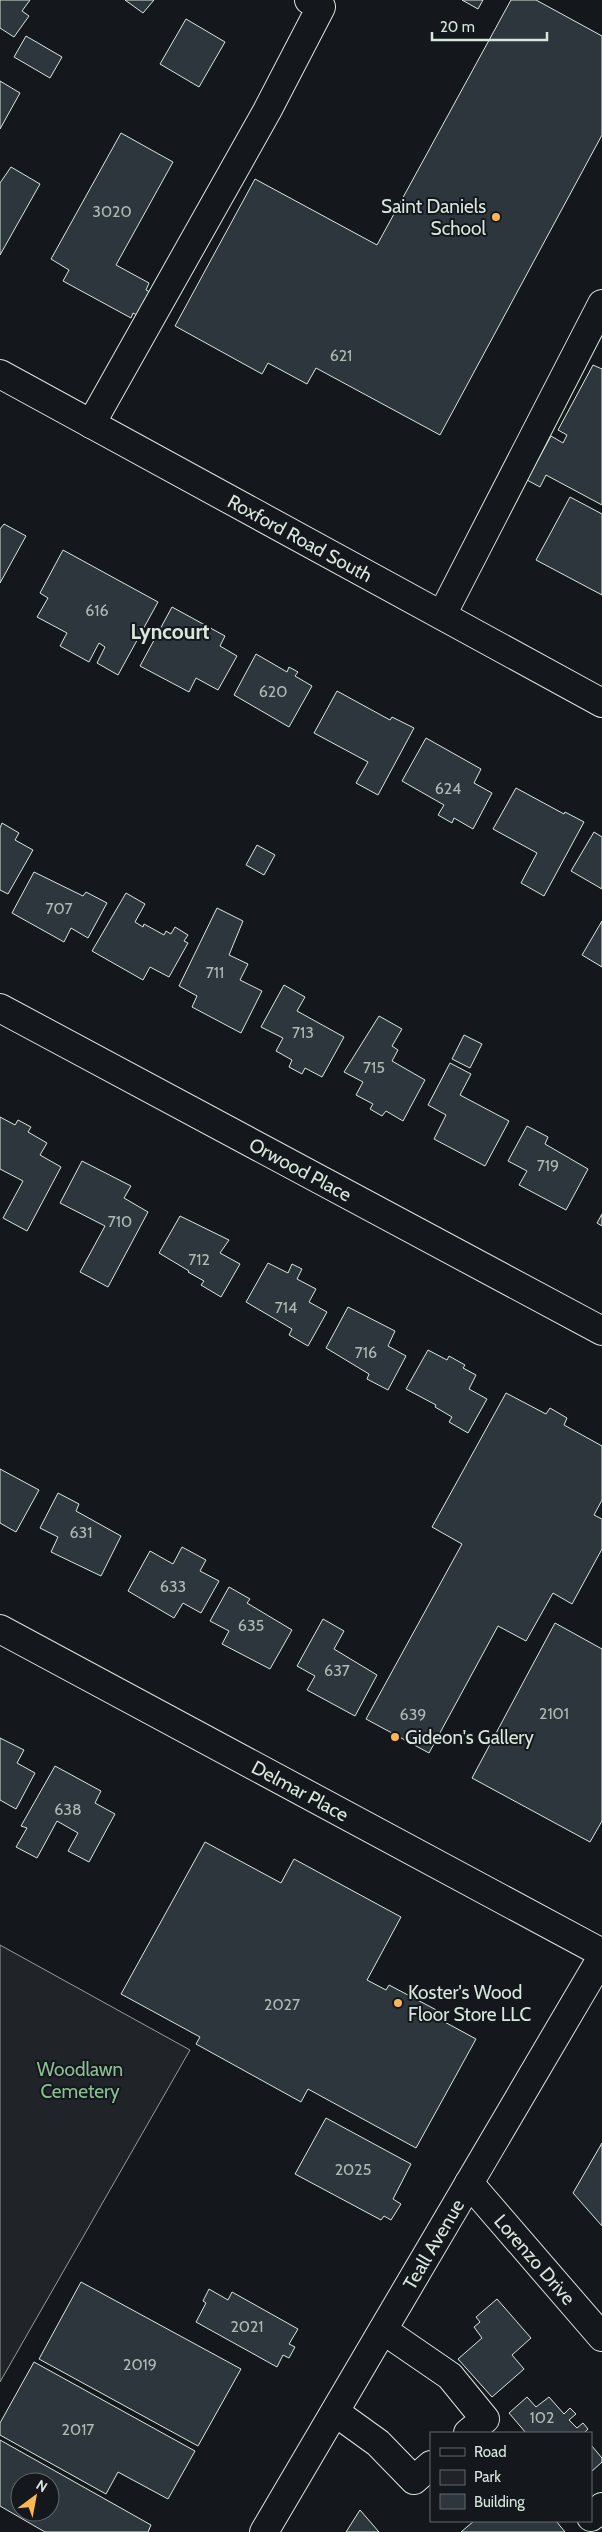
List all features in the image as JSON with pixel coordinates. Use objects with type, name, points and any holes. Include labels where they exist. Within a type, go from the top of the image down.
[{"type":"street","points":[[91,424],[267,111],[322,7],[309,0]]},
{"type":"street","points":[[442,615],[602,304]]},
{"type":"street","name":"Roxford Road South","points":[[0,374],[602,703]]},
{"type":"street","name":"Orwood Place","points":[[0,1008],[602,1331]]},
{"type":"street","name":"Delmar Place","points":[[0,1628],[602,1955]]},
{"type":"street","name":"Teall Avenue","points":[[264,2532],[602,1955]]},
{"type":"street","name":"Lorenzo Drive","points":[[469,2183],[602,2337]]},
{"type":"street","points":[[383,2330],[450,2376],[484,2429]]},
{"type":"street","points":[[335,2412],[378,2442],[414,2480],[430,2466]]},
{"type":"street","points":[[592,2516],[602,2507]]},
{"type":"green space","name":"Woodlawn Cemetery","points":[[0,1945],[190,2050],[0,2382]]},
{"type":"building","points":[[0,0],[30,0],[22,11],[29,16],[14,37],[0,28]]},
{"type":"building","points":[[125,0],[154,0],[143,13]]},
{"type":"building","points":[[462,0],[483,0],[478,9]]},
{"type":"building","points":[[511,0],[536,0],[602,36],[602,135],[440,435],[316,368],[307,384],[268,363],[262,374],[175,326],[255,179],[377,245]]},
{"type":"building","points":[[186,19],[225,42],[199,87],[160,64]]},
{"type":"building","points":[[26,36],[62,57],[50,78],[14,57]]},
{"type":"building","points":[[0,81],[20,93],[0,129]]},
{"type":"building","points":[[121,133],[173,162],[116,265],[149,283],[146,290],[154,294],[141,317],[133,313],[131,318],[63,281],[69,270],[51,259]]},
{"type":"building","points":[[11,167],[40,184],[0,255],[0,183]]},
{"type":"building","points":[[593,365],[602,369],[602,505],[546,475],[540,487],[527,480],[551,436],[563,443],[567,435],[558,430]]},
{"type":"building","points":[[570,497],[602,514],[602,595],[536,560]]},
{"type":"building","points":[[4,524],[26,536],[0,583],[0,529]]},
{"type":"building","points":[[63,550],[158,602],[118,675],[97,663],[105,647],[99,643],[89,662],[60,646],[67,633],[37,617],[48,598],[40,593]]},
{"type":"building","points":[[172,607],[225,636],[220,646],[237,656],[218,690],[196,678],[189,692],[140,666]]},
{"type":"building","points":[[256,654],[287,672],[289,667],[298,672],[295,676],[312,686],[289,727],[234,695]]},
{"type":"building","points":[[337,691],[390,720],[392,717],[414,728],[378,795],[356,783],[368,762],[314,733]]},
{"type":"building","points":[[426,738],[481,769],[474,783],[492,793],[473,829],[454,818],[452,823],[438,815],[444,805],[402,781]]},
{"type":"building","points":[[516,788],[564,814],[565,812],[584,822],[544,896],[521,883],[537,853],[493,829]]},
{"type":"building","points":[[2,823],[19,833],[15,840],[33,850],[8,894],[0,890],[0,828]]},
{"type":"building","points":[[594,832],[602,837],[602,889],[571,871]]},
{"type":"building","points":[[257,845],[275,855],[264,875],[246,865]]},
{"type":"building","points":[[34,872],[83,896],[86,892],[107,903],[88,938],[71,928],[64,942],[12,913]]},
{"type":"building","points":[[126,893],[145,904],[135,922],[143,927],[144,924],[164,935],[166,931],[171,934],[175,927],[188,935],[184,941],[188,943],[169,977],[150,967],[143,980],[92,951]]},
{"type":"building","points":[[217,908],[243,921],[229,955],[248,964],[240,980],[262,991],[241,1033],[192,1007],[197,996],[179,986]]},
{"type":"building","points":[[602,921],[602,967],[582,955]]},
{"type":"building","points":[[284,985],[305,997],[297,1011],[344,1037],[322,1077],[305,1068],[302,1074],[289,1067],[292,1060],[276,1051],[283,1038],[261,1027]]},
{"type":"building","points":[[379,1016],[402,1029],[392,1046],[398,1050],[392,1061],[425,1080],[403,1121],[386,1111],[382,1116],[370,1109],[373,1104],[356,1095],[363,1082],[344,1072]]},
{"type":"building","points":[[464,1035],[482,1044],[470,1068],[452,1059]]},
{"type":"building","points":[[450,1063],[471,1074],[460,1095],[509,1121],[485,1166],[434,1139],[446,1115],[428,1105]]},
{"type":"building","points":[[0,1117],[15,1125],[18,1120],[31,1127],[28,1132],[47,1143],[40,1155],[61,1167],[27,1231],[3,1218],[23,1181],[0,1169]]},
{"type":"building","points":[[527,1126],[548,1137],[545,1144],[588,1169],[566,1210],[519,1185],[527,1171],[508,1161]]},
{"type":"building","points":[[82,1161],[131,1186],[124,1198],[148,1212],[108,1287],[80,1272],[105,1226],[60,1203]]},
{"type":"building","points":[[602,1214],[602,1226],[597,1223]]},
{"type":"building","points":[[180,1216],[229,1240],[220,1253],[240,1264],[221,1297],[201,1285],[204,1281],[159,1253]]},
{"type":"building","points":[[268,1263],[288,1273],[292,1264],[302,1269],[297,1279],[316,1289],[309,1302],[327,1312],[308,1346],[289,1335],[292,1329],[246,1302]]},
{"type":"building","points":[[348,1307],[395,1331],[388,1346],[406,1356],[388,1390],[367,1379],[369,1374],[326,1348]]},
{"type":"building","points":[[428,1350],[447,1360],[449,1356],[465,1365],[463,1368],[476,1375],[469,1389],[487,1399],[468,1433],[449,1422],[452,1417],[435,1407],[436,1405],[406,1389]]},
{"type":"building","points":[[506,1393],[546,1414],[550,1408],[567,1418],[564,1425],[602,1446],[602,1500],[594,1515],[602,1519],[602,1549],[572,1604],[553,1593],[526,1641],[498,1626],[429,1753],[366,1719],[462,1544],[432,1527]]},
{"type":"building","points":[[0,1469],[39,1490],[16,1532],[0,1523]]},
{"type":"building","points":[[58,1493],[79,1504],[76,1511],[121,1536],[101,1576],[51,1552],[58,1537],[40,1528]]},
{"type":"building","points":[[182,1547],[206,1560],[200,1571],[219,1581],[201,1613],[183,1603],[174,1618],[128,1591],[150,1551],[173,1564]]},
{"type":"building","points":[[229,1587],[250,1599],[247,1603],[292,1630],[270,1669],[222,1644],[229,1631],[210,1621]]},
{"type":"building","points":[[323,1619],[344,1631],[334,1649],[377,1675],[355,1716],[307,1690],[315,1676],[297,1666]]},
{"type":"building","points":[[555,1623],[602,1649],[602,1821],[590,1842],[472,1778]]},
{"type":"building","points":[[0,1738],[24,1750],[17,1763],[35,1773],[16,1809],[0,1800]]},
{"type":"building","points":[[55,1766],[101,1791],[95,1803],[115,1814],[89,1862],[68,1851],[78,1833],[57,1821],[37,1858],[16,1847],[27,1828],[21,1826]]},
{"type":"building","points":[[205,1842],[281,1883],[294,1859],[401,1917],[367,1980],[386,1990],[389,1985],[444,2014],[441,2020],[476,2039],[416,2148],[308,2089],[301,2102],[196,2044],[200,2037],[121,1994]]},
{"type":"building","points":[[326,2118],[411,2164],[393,2199],[401,2204],[391,2220],[384,2216],[381,2220],[295,2174]]},
{"type":"building","points":[[602,2143],[602,2226],[573,2193]]},
{"type":"building","points":[[81,2282],[241,2369],[198,2446],[39,2359]]},
{"type":"building","points":[[209,2289],[228,2300],[232,2292],[298,2329],[289,2344],[295,2347],[289,2358],[283,2355],[277,2367],[196,2322],[206,2303],[203,2301]]},
{"type":"building","points":[[497,2299],[531,2338],[512,2355],[524,2369],[492,2397],[458,2359],[482,2338],[474,2327],[480,2322],[476,2317]]},
{"type":"building","points":[[34,2362],[195,2451],[168,2499],[118,2472],[106,2494],[0,2435],[0,2423]]},
{"type":"building","points":[[527,2397],[536,2407],[549,2397],[564,2414],[570,2408],[576,2414],[569,2420],[577,2428],[583,2423],[588,2429],[585,2432],[525,2432],[509,2413]]},
{"type":"building","points":[[0,2440],[57,2472],[10,2472],[10,2512],[0,2506]]},
{"type":"building","points":[[592,2446],[602,2458],[602,2462],[592,2471]]},
{"type":"building","points":[[60,2474],[151,2525],[148,2532],[45,2532],[28,2522],[60,2522]]},
{"type":"building","points":[[360,2510],[379,2532],[346,2532]]},
{"type":"building","points":[[473,2522],[557,2522],[565,2532],[461,2532]]},
{"type":"place","name":"Saint Daniels School","points":[[496,217]]},
{"type":"place","name":"Gideon's Gallery","points":[[395,1737]]},
{"type":"place","name":"Koster's Wood Floor Store LLC","points":[[398,2003]]},
{"type":"district","name":"Lyncourt","points":[[170,632]]}]
